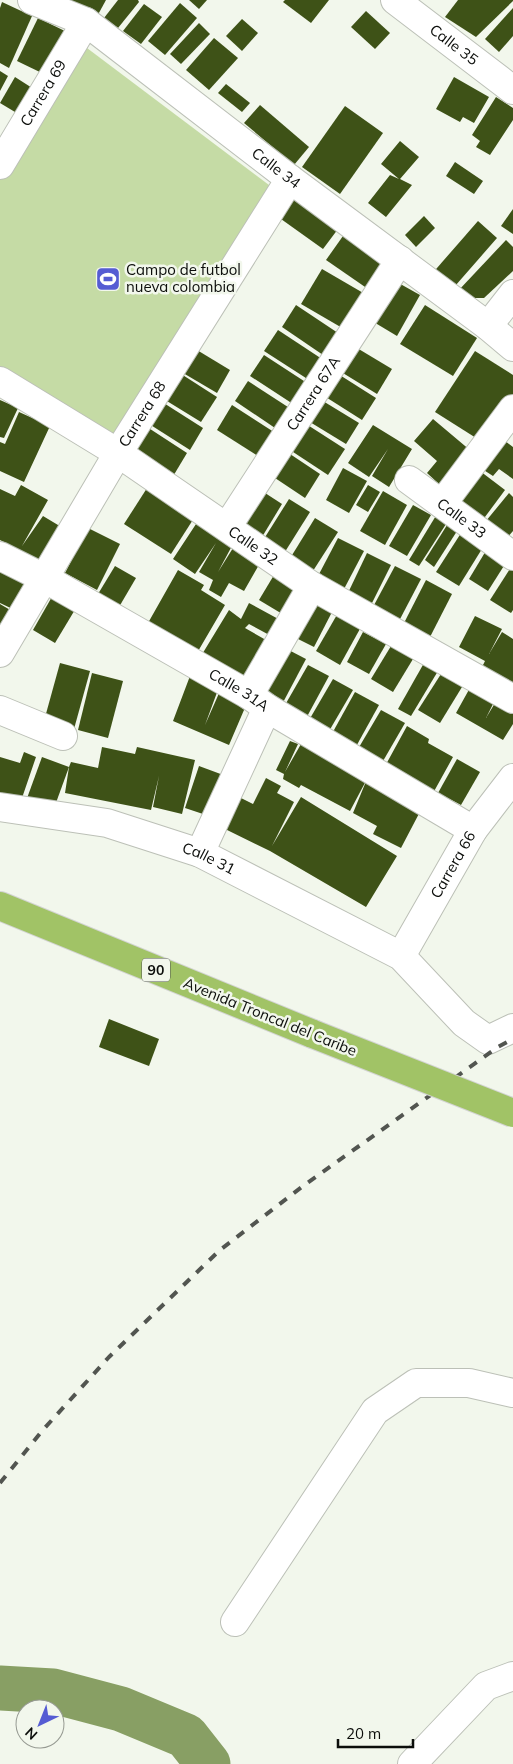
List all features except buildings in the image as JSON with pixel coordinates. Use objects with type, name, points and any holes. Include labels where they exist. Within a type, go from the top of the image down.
[{"type":"highway","name":"Avenida Troncal del Caribe","points":[[0,906],[313,1034],[513,1113]]},
{"type":"street","name":"Calle 34","points":[[32,0],[86,22],[290,179],[488,326],[513,347]]},
{"type":"street","name":"Calle 35","points":[[395,0],[513,90]]},
{"type":"street","name":"Carrera 69","points":[[0,165],[86,22]]},
{"type":"street","name":"Carrera 68","points":[[0,653],[118,453],[290,179]]},
{"type":"street","name":"Carrera 67A","points":[[227,527],[400,260]]},
{"type":"street","points":[[488,326],[513,294]]},
{"type":"street","name":"Calle 32","points":[[0,381],[118,453],[312,586],[513,700]]},
{"type":"street","points":[[442,504],[513,409]]},
{"type":"street","name":"Calle 33","points":[[409,480],[513,556]]},
{"type":"street","name":"Calle 31A","points":[[0,556],[44,578],[473,830]]},
{"type":"street","points":[[200,854],[258,702],[312,586]]},
{"type":"street","points":[[0,710],[63,736]]},
{"type":"street","name":"Carrera 66","points":[[401,956],[473,830],[513,778]]},
{"type":"street","name":"Calle 31","points":[[0,807],[107,823],[200,854],[401,956],[464,1023],[488,1040],[513,1028]]},
{"type":"street","points":[[235,1622],[375,1411],[416,1383],[469,1383],[513,1392]]},
{"type":"street","points":[[412,1764],[486,1686],[513,1676]]},
{"type":"green space","name":"Campo de futbol nueva colombia","points":[[79,42],[273,188],[113,443],[0,370],[0,172]]},
{"type":"waterway","points":[[0,1688],[53,1691],[121,1709],[186,1736],[208,1764]]},
{"type":"railway","points":[[0,1483],[42,1431],[109,1357],[220,1250],[303,1186],[498,1047],[513,1039]]},
{"type":"place","name":"Campo de futbol nueva colombia","points":[[108,279]]}]
